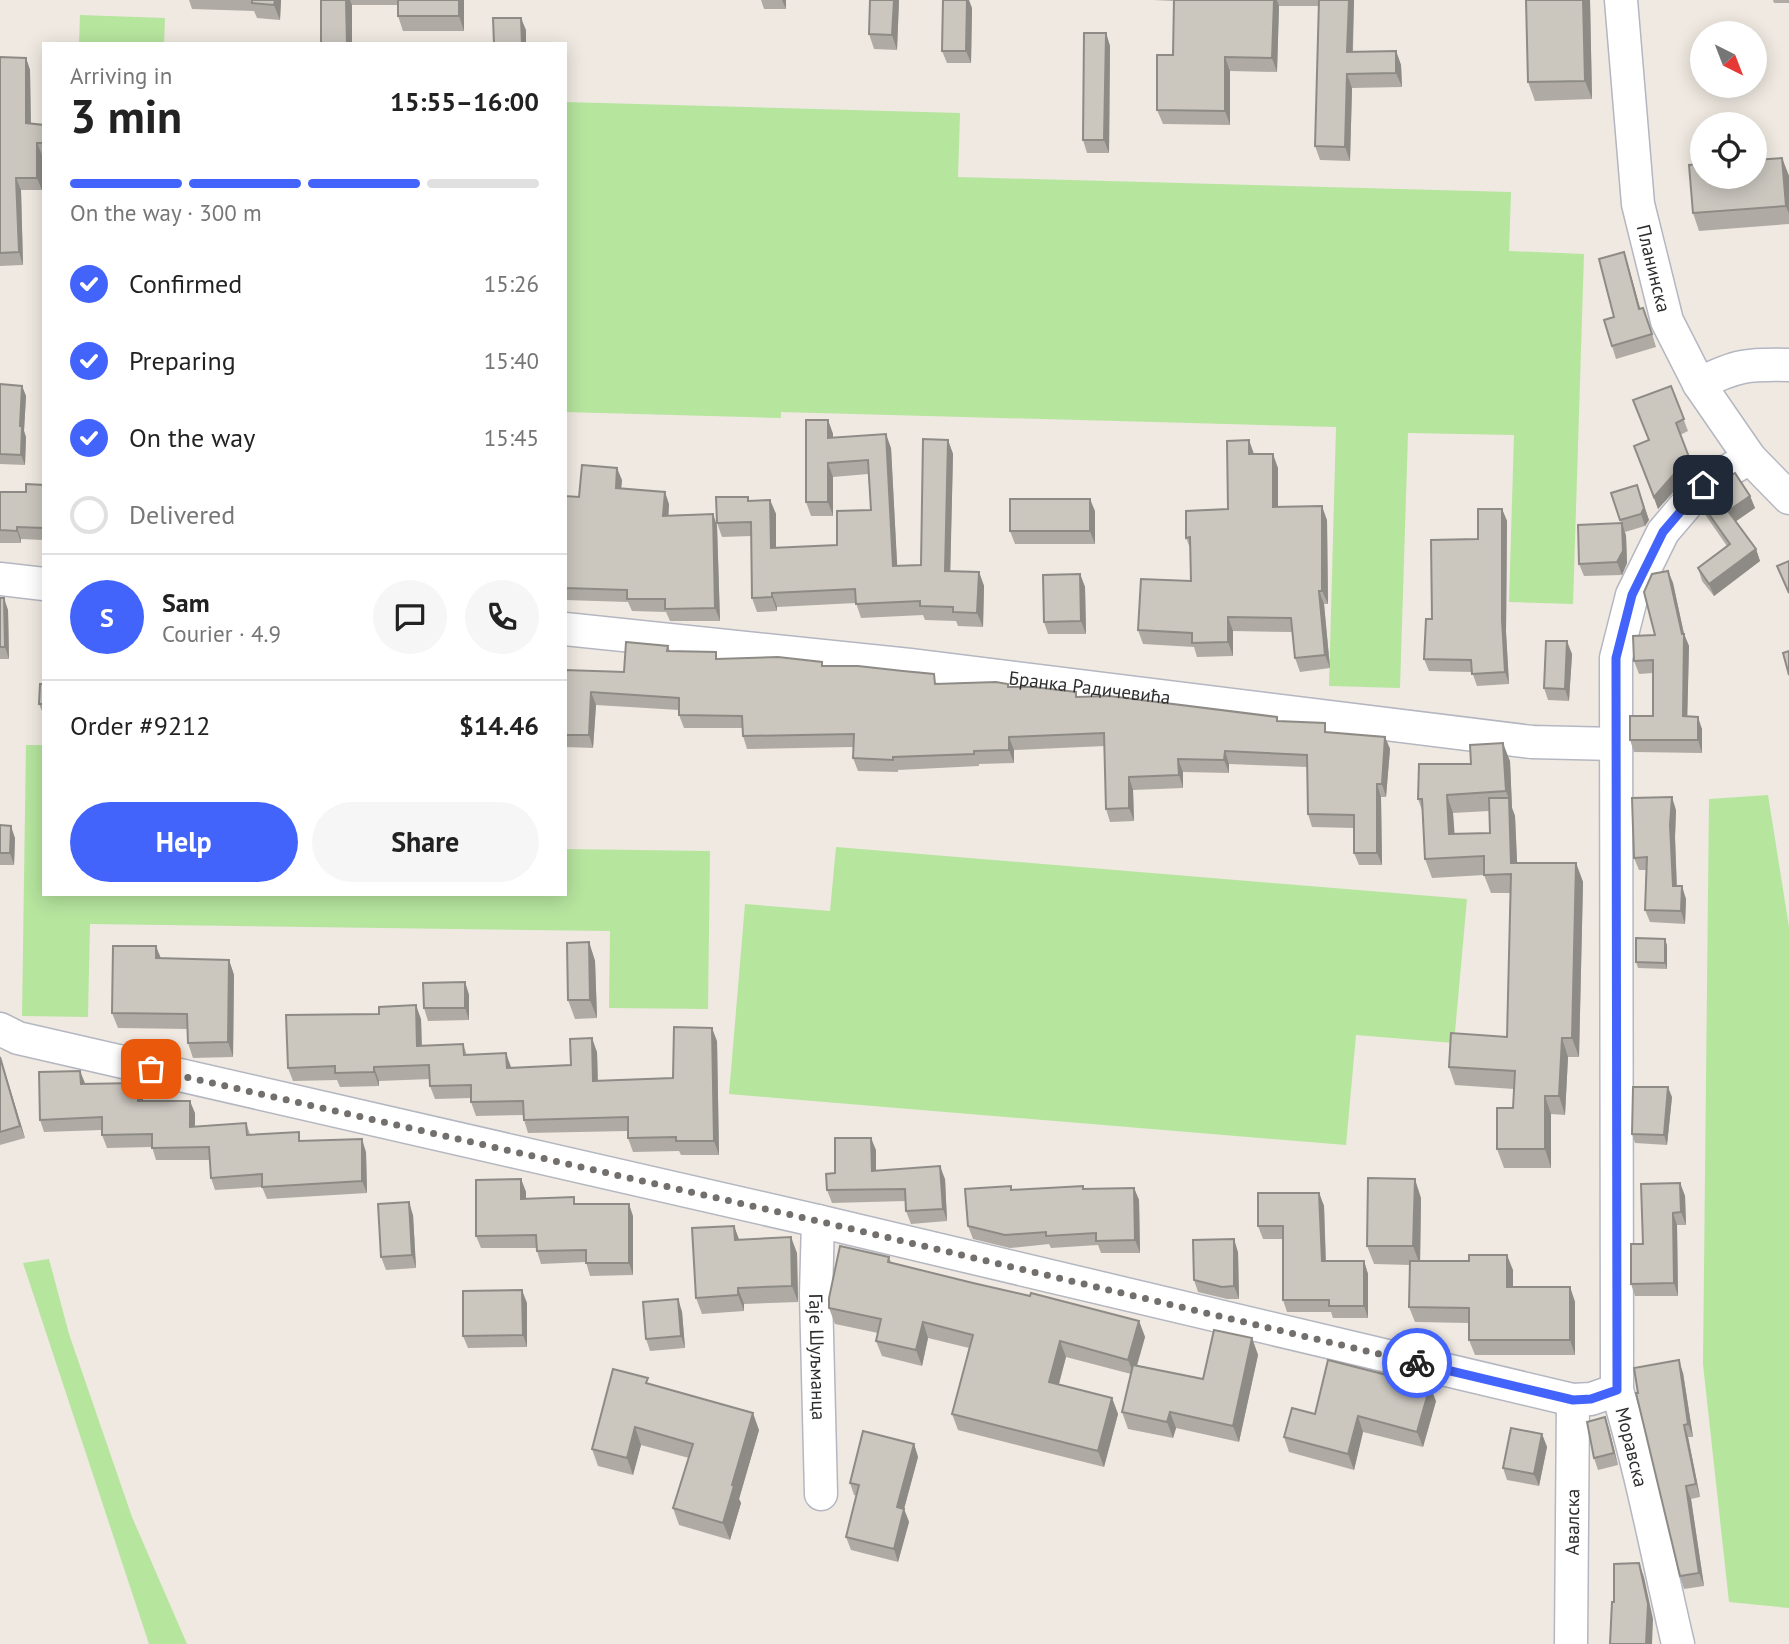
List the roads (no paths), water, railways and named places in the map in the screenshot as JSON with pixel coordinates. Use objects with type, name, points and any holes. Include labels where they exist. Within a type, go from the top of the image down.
[{"type":"street","name":"Планинска","points":[[1621,0],[1638,204],[1667,321],[1699,384],[1750,458],[1789,498]]},
{"type":"street","points":[[1699,384],[1750,364],[1789,365]]},
{"type":"street","name":"Моравска","points":[[1678,1644],[1633,1441],[1617,1390],[1616,658],[1632,595],[1663,532],[1703,485],[1750,458]]},
{"type":"street","points":[[0,579],[42,584]]},
{"type":"street","name":"Бранка Радичевића","points":[[567,629],[923,667],[1532,742],[1615,744]]},
{"type":"street","points":[[0,1029],[18,1038],[818,1221],[1573,1400],[1591,1399],[1617,1390]]},
{"type":"street","name":"Гаје Шуљманца","points":[[818,1221],[816,1296],[821,1494]]},
{"type":"street","name":"Авалска","points":[[1571,1644],[1573,1400]]}]
